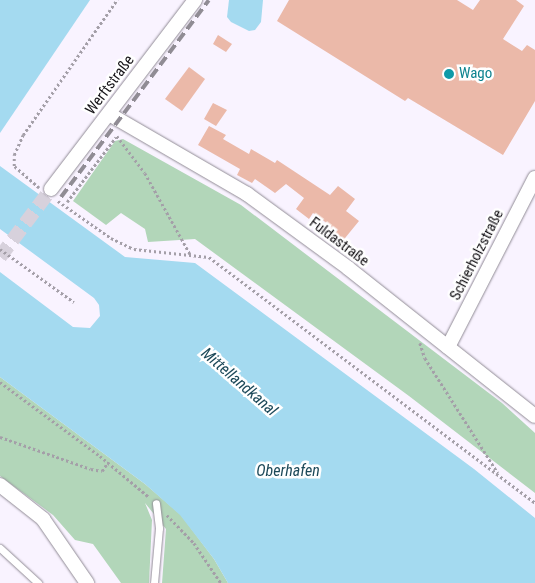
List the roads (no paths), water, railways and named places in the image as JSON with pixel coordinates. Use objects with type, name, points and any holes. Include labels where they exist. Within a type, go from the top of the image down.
[{"type":"street","name":"Werftstraße","points":[[48,192],[195,0]]},
{"type":"street","name":"Fuldastraße","points":[[109,114],[121,131],[246,194],[414,320],[535,416]]},
{"type":"street","name":"Schierholzstraße","points":[[448,347],[535,178]]},
{"type":"street","points":[[0,485],[44,518],[87,583]]},
{"type":"lane","points":[[154,583],[159,528],[156,504]]},
{"type":"lane","points":[[0,548],[38,583]]},
{"type":"water","points":[[0,0],[90,0],[0,133]]},
{"type":"water","points":[[229,0],[263,0],[261,22],[255,30],[249,31],[231,22],[227,17]]},
{"type":"water","name":"Oberhafen","points":[[0,166],[125,257],[195,263],[474,469],[535,518],[535,583],[228,583],[214,559],[180,515],[145,484],[0,377],[0,272],[73,327],[90,328],[100,316],[99,305],[94,298],[0,229]]},
{"type":"tunnel","points":[[0,257],[51,189]]},
{"type":"railway","points":[[61,197],[209,0]]},
{"type":"place","name":"Wago","points":[[449,74]]},
{"type":"water label","name":"Mittellandkanal","points":[[239,382]]}]
